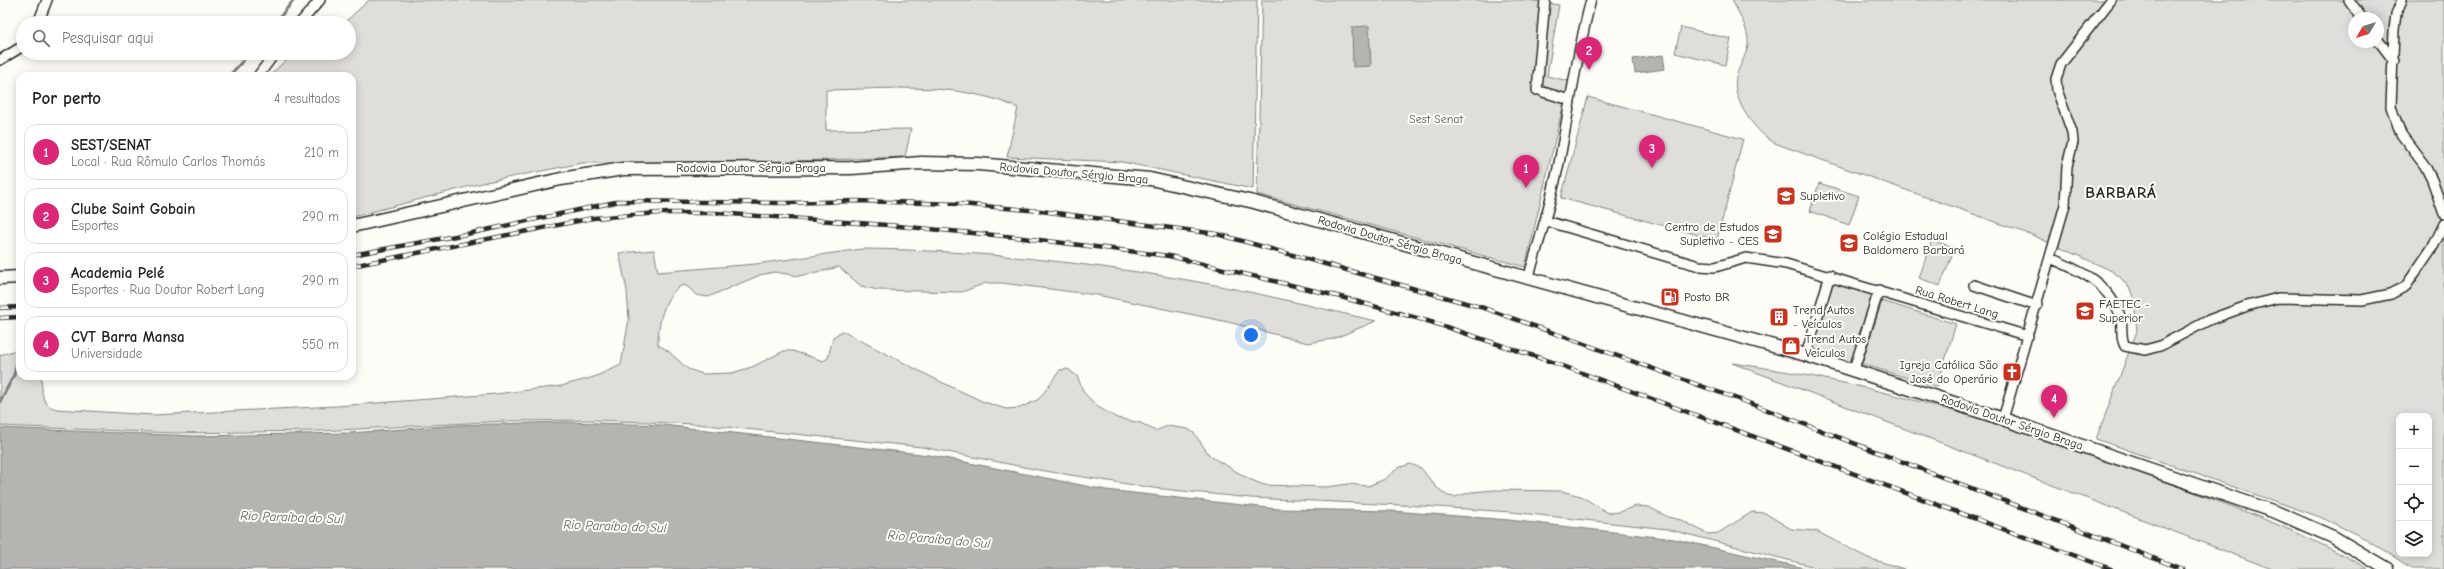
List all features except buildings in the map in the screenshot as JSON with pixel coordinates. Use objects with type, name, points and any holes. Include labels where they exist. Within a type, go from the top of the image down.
[{"type":"main road","name":"Rodovia Doutor Sérgio Braga","points":[[356,225],[561,179],[623,169],[851,168],[921,163],[978,164],[1150,179],[1254,202],[1854,370],[2278,513],[2333,537],[2388,569]]},
{"type":"main road","points":[[0,278],[16,277]]},
{"type":"street","points":[[41,16],[47,0]]},
{"type":"street","points":[[306,16],[320,0]]},
{"type":"street","points":[[1545,0],[1540,91],[1570,100]]},
{"type":"street","points":[[1528,279],[1546,221],[1591,0]]},
{"type":"street","points":[[2003,419],[2037,306],[2065,205],[2067,166],[2073,142],[2072,132],[2057,90],[2056,79],[2061,64],[2110,0]]},
{"type":"street","points":[[2349,0],[2358,12]]},
{"type":"street","points":[[2402,0],[2396,14],[2394,30],[2394,61],[2391,107],[2395,122],[2401,134],[2425,166],[2444,214]]},
{"type":"street","points":[[2384,48],[2394,61]]},
{"type":"street","points":[[0,60],[16,50]]},
{"type":"street","points":[[261,72],[270,60]]},
{"type":"street","name":"Rua Robert Lang","points":[[1546,221],[1699,266],[1714,267],[1736,259],[1757,258],[1830,275],[2028,336]]},
{"type":"street","points":[[2051,254],[2085,273],[2099,283],[2116,307],[2121,321],[2122,339],[2125,346],[2145,350],[2160,346],[2209,320],[2247,306],[2278,298],[2362,300],[2391,294],[2406,286],[2434,245],[2444,224]]},
{"type":"street","points":[[1806,356],[1830,275]]},
{"type":"street","points":[[1974,285],[2037,306]]},
{"type":"street","points":[[1854,370],[1879,290]]},
{"type":"green space","points":[[369,0],[1257,0],[1253,189],[1122,162],[1007,157],[1018,108],[995,99],[948,90],[924,88],[826,90],[826,130],[911,129],[905,157],[771,162],[582,163],[486,182],[356,216],[356,72],[274,72],[288,60],[356,60],[356,16],[352,16]]},
{"type":"green space","name":"Sest Senat","points":[[1262,0],[1527,0],[1559,5],[1547,76],[1569,81],[1525,267],[1257,194]]},
{"type":"green space","points":[[1732,0],[2444,0],[2444,569],[2413,569],[2366,539],[2320,517],[2096,439],[2137,331],[2134,300],[2130,289],[2120,277],[2110,270],[2032,235],[1777,144],[1769,139],[1761,133],[1747,116],[1737,96],[1737,72],[1748,45],[1744,24]]},
{"type":"green space","points":[[1681,27],[1731,39],[1725,65],[1675,53]]},
{"type":"green space","points":[[1588,97],[1743,139],[1717,240],[1561,198]]},
{"type":"green space","points":[[1819,183],[1859,196],[1849,225],[1810,211]]},
{"type":"green space","points":[[1932,240],[1955,248],[1940,286],[1919,278]]},
{"type":"green space","points":[[862,249],[938,251],[1013,257],[1088,265],[1190,280],[1376,321],[1333,339],[1308,343],[1228,322],[1097,295],[1002,283],[986,283],[962,292],[878,290],[861,286],[839,267],[799,276],[774,272],[760,275],[708,297],[696,295],[688,287],[683,285],[676,289],[666,303],[659,329],[658,345],[667,350],[688,369],[703,374],[732,373],[752,367],[784,351],[793,351],[823,361],[828,358],[833,337],[842,331],[939,381],[984,402],[1006,409],[1020,408],[1039,399],[1060,370],[1068,369],[1077,376],[1084,393],[1098,407],[1117,418],[1141,423],[1155,431],[1168,426],[1188,429],[1194,433],[1210,456],[1249,479],[1264,485],[1327,487],[1348,484],[1368,486],[1385,479],[1398,468],[1410,464],[1421,468],[1436,487],[1448,496],[1455,497],[1471,492],[1495,490],[1561,491],[1581,496],[1608,513],[1620,512],[1635,506],[1649,507],[1668,517],[1681,520],[1708,534],[1718,533],[1752,512],[1765,513],[1791,529],[1816,531],[1868,558],[1904,569],[1823,569],[1667,529],[1511,512],[1251,498],[1153,488],[1039,470],[922,447],[696,424],[595,420],[505,421],[320,431],[175,433],[0,426],[0,355],[16,350],[16,380],[41,380],[44,400],[51,407],[56,409],[153,415],[337,406],[496,394],[561,386],[594,377],[621,365],[629,319],[627,291],[619,253],[654,250],[658,272],[756,264]]},
{"type":"green space","points":[[1833,280],[1873,295],[1852,364],[1813,349]]},
{"type":"green space","points":[[1882,301],[1956,324],[1937,387],[1862,364]]},
{"type":"green space","points":[[1732,363],[1787,372],[1896,395],[2003,426],[2108,461],[2266,520],[2343,555],[2368,569],[2272,569]]},
{"type":"water","points":[[1369,26],[1371,66],[1353,67],[1352,27]]},
{"type":"water","points":[[1663,55],[1665,69],[1635,73],[1633,59]]},
{"type":"water","name":"Rio Paraíba do Sul","points":[[566,422],[663,425],[929,455],[1106,490],[1278,509],[1392,511],[1509,520],[1674,539],[1809,569],[0,569],[0,428],[194,436],[349,433],[460,425]]},
{"type":"waterway","points":[[281,16],[294,0]]},
{"type":"waterway","points":[[233,72],[244,60]]},
{"type":"waterway","points":[[0,402],[14,375],[16,368]]},
{"type":"railway","points":[[356,254],[472,233],[620,201],[786,203],[856,201],[960,204],[1041,211],[1217,234],[1484,308],[1757,406],[2182,569]]},
{"type":"railway","points":[[356,265],[593,218],[660,213],[717,213],[887,225],[1015,237],[1169,256],[1337,296],[1431,322],[1555,363],[2111,569]]},
{"type":"railway","points":[[0,308],[16,307]]},
{"type":"railway","points":[[0,318],[16,317]]},
{"type":"place","name":"Clube Saint Gobain","points":[[1589,70]]},
{"type":"place","name":"Academia Pelé","points":[[1652,168]]},
{"type":"place","name":"SEST/SENAT","points":[[1526,188]]},
{"type":"place","name":"Supletivo","points":[[1786,196]]},
{"type":"place","name":"Centro de Estudos Supletivo - CES","points":[[1773,234]]},
{"type":"place","name":"Colégio Estadual Baldomero Barbará","points":[[1849,243]]},
{"type":"place","name":"Posto BR","points":[[1670,297]]},
{"type":"place","name":"FAETEC - Superior","points":[[2085,311]]},
{"type":"place","name":"Trend Autos - Veículos","points":[[1779,317]]},
{"type":"place","name":"Trend Autos Veículos","points":[[1791,346]]},
{"type":"place","name":"Igreja Católica São José do Operário","points":[[2012,372]]},
{"type":"place","name":"CVT Barra Mansa","points":[[2054,418]]},
{"type":"district","name":"BARBARÁ","points":[[2121,193]]}]
